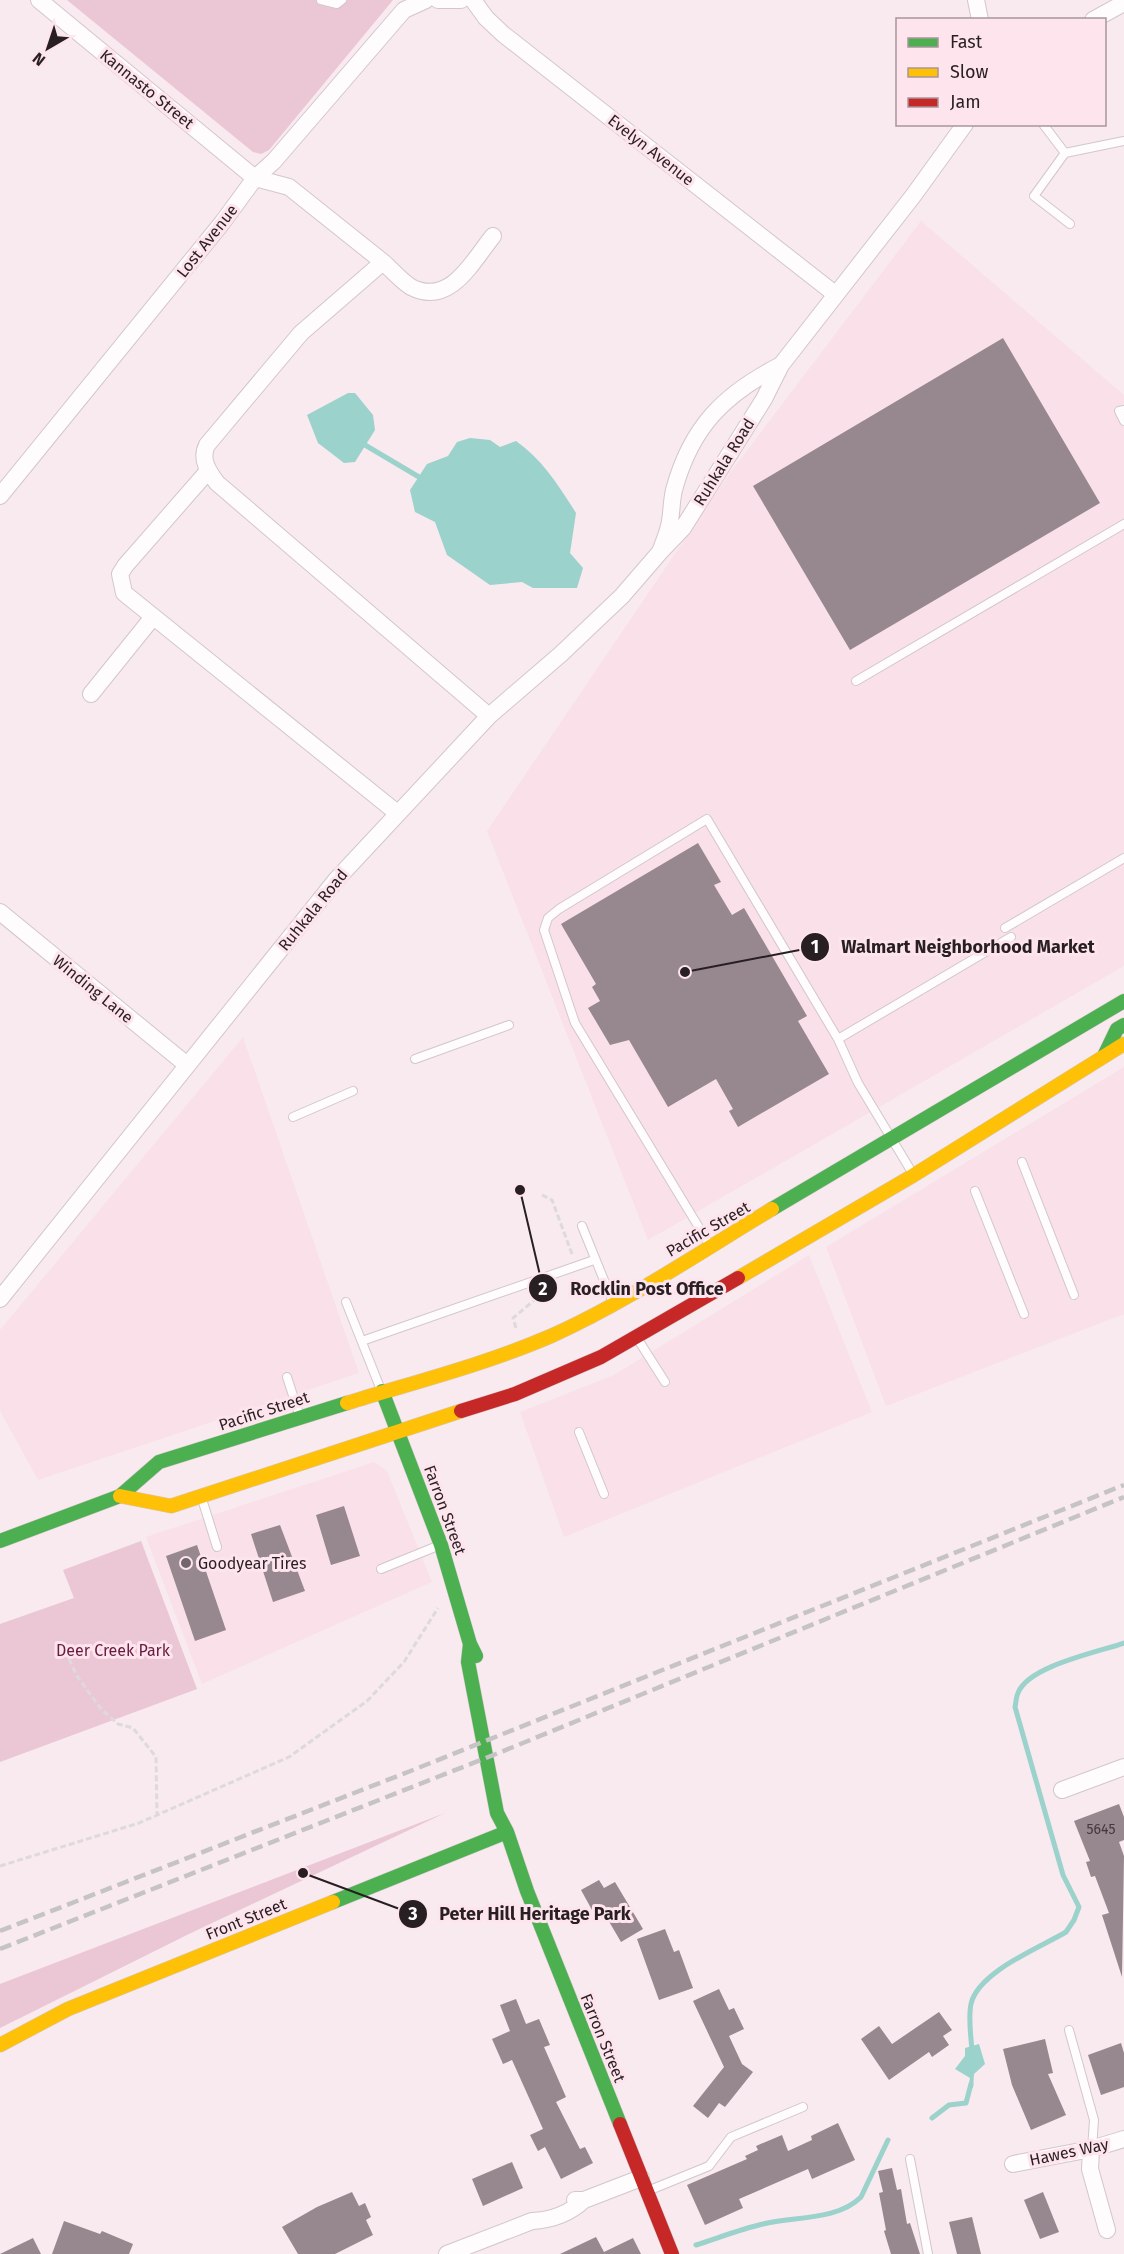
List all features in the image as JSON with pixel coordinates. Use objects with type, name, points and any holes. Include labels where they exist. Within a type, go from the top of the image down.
[{"type":"main road","name":"Pacific Street","points":[[0,1540],[120,1496],[159,1462],[523,1346],[560,1331],[613,1303],[891,1141],[1124,1001]]},
{"type":"main road","points":[[1104,1056],[1117,1029],[1124,1025]]},
{"type":"main road","points":[[120,1496],[171,1506],[556,1378],[636,1338],[914,1175],[1124,1044]]},
{"type":"main road","name":"Farron Street","points":[[381,1391],[441,1545],[470,1644],[479,1660],[507,1808],[507,1832],[527,1891],[672,2254]]},
{"type":"main road","name":"Front Street","points":[[0,2045],[68,2009],[507,1832]]},
{"type":"street","name":"Kannasto Street","points":[[39,0],[255,178]]},
{"type":"street","name":"Lost Avenue","points":[[0,496],[222,223],[255,178],[274,161],[404,10],[426,0]]},
{"type":"street","points":[[438,0],[461,0]]},
{"type":"street","name":"Evelyn Avenue","points":[[473,0],[486,18],[503,34],[835,294]]},
{"type":"street","points":[[976,0],[980,18]]},
{"type":"street","points":[[1097,18],[1124,3]]},
{"type":"street","name":"Ruhkala Road","points":[[0,1299],[336,880],[396,813],[489,716],[615,604],[688,520],[764,399],[781,365],[913,196],[964,126]]},
{"type":"street","points":[[255,178],[289,187],[410,286],[425,292],[441,292],[453,285],[493,236]]},
{"type":"street","points":[[383,262],[320,315],[207,445],[204,452],[208,471],[217,483],[489,716]]},
{"type":"street","name":"Ruhkala Road","points":[[660,552],[670,525],[673,493],[679,473],[697,433],[738,390],[781,365]]},
{"type":"street","points":[[208,471],[120,574],[124,593],[396,813]]},
{"type":"street","points":[[91,694],[153,616]]},
{"type":"street","name":"Winding Lane","points":[[0,912],[187,1065]]},
{"type":"street","points":[[1062,1790],[1124,1767]]},
{"type":"street","name":"Hawes Way","points":[[1013,2164],[1092,2149],[1124,2139]]},
{"type":"street","points":[[1092,2149],[1090,2169],[1107,2230]]},
{"type":"street","points":[[447,2254],[532,2221],[543,2211],[569,2200],[584,2199],[644,2185]]},
{"type":"lane","points":[[321,0],[339,2]]},
{"type":"lane","points":[[1045,126],[1065,153]]},
{"type":"lane","points":[[1070,224],[1034,196],[1065,153],[1124,141]]},
{"type":"lane","points":[[1124,410],[1119,411],[1124,421]]},
{"type":"lane","points":[[856,681],[1124,524]]},
{"type":"lane","points":[[711,1246],[576,1023],[544,930],[548,918],[707,819],[838,1039],[858,1083],[891,1141],[914,1175]]},
{"type":"lane","points":[[1005,928],[1123,859]]},
{"type":"lane","points":[[838,1039],[1011,937]]},
{"type":"lane","points":[[415,1059],[509,1025]]},
{"type":"lane","points":[[293,1117],[353,1091]]},
{"type":"lane","points":[[1022,1162],[1074,1296]]},
{"type":"lane","points":[[975,1191],[1024,1314]]},
{"type":"lane","points":[[582,1226],[613,1303]]},
{"type":"lane","points":[[362,1341],[594,1260]]},
{"type":"lane","points":[[346,1302],[381,1391]]},
{"type":"lane","points":[[636,1338],[665,1382]]},
{"type":"lane","points":[[287,1377],[300,1418]]},
{"type":"lane","points":[[579,1432],[604,1494]]},
{"type":"lane","points":[[201,1496],[217,1547]]},
{"type":"lane","points":[[381,1569],[441,1545]]},
{"type":"lane","points":[[1069,2030],[1094,2120],[1092,2149]]},
{"type":"lane","points":[[644,2185],[709,2166],[731,2137],[803,2107]]},
{"type":"lane","points":[[910,2159],[928,2254]]},
{"type":"path","points":[[0,1866],[157,1815],[289,1757],[367,1701],[404,1662],[441,1605],[456,1592]]},
{"type":"path","points":[[69,1659],[77,1676],[101,1708],[118,1724],[133,1728],[156,1757],[157,1815]]},
{"type":"shaded area","points":[[921,221],[1124,395],[1124,966],[648,1240],[487,831],[727,477]]},
{"type":"shaded area","points":[[348,393],[355,393],[373,415],[375,430],[355,462],[344,463],[318,443],[307,415]]},
{"type":"shaded area","points":[[470,438],[490,440],[500,447],[516,441],[534,456],[556,483],[576,513],[570,553],[583,568],[577,588],[533,588],[522,582],[490,585],[447,555],[435,522],[415,512],[410,490],[427,464],[448,456],[457,442]]},
{"type":"shaded area","points":[[243,1037],[359,1373],[38,1480],[0,1411],[0,1330]]},
{"type":"shaded area","points":[[1124,1067],[1124,1314],[886,1406],[826,1247]]},
{"type":"shaded area","points":[[809,1255],[872,1412],[564,1537],[520,1412],[614,1375]]},
{"type":"shaded area","points":[[374,1462],[387,1471],[432,1582],[202,1684],[146,1537]]},
{"type":"shaded area","points":[[979,2044],[985,2064],[974,2074],[973,2088],[968,2089],[970,2078],[955,2069],[965,2056],[965,2048]]},
{"type":"green space","points":[[67,0],[393,0],[269,150],[261,154],[253,152]]},
{"type":"green space","name":"Deer Creek Park","points":[[141,1541],[197,1689],[0,1762],[0,1624],[74,1598],[63,1570]]},
{"type":"green space","points":[[445,1813],[191,1933],[0,2028],[0,1984]]},
{"type":"building","points":[[1003,338],[1100,503],[850,650],[753,486]]},
{"type":"building","points":[[698,843],[721,882],[714,885],[732,915],[744,908],[807,1016],[798,1021],[829,1074],[738,1127],[729,1111],[733,1109],[716,1079],[668,1107],[629,1040],[610,1045],[588,1008],[600,1001],[592,987],[596,984],[561,924]]},
{"type":"building","points":[[344,1506],[360,1556],[331,1565],[316,1515]]},
{"type":"building","points":[[280,1525],[305,1591],[273,1602],[251,1534]]},
{"type":"building","points":[[197,1545],[226,1630],[195,1641],[166,1556]]},
{"type":"building","points":[[1119,1804],[1124,1817],[1124,1840],[1119,1842],[1124,1856],[1122,1977],[1102,1915],[1109,1913],[1095,1876],[1091,1877],[1086,1862],[1090,1861],[1074,1821]]},
{"type":"building","points":[[599,1880],[604,1888],[615,1882],[643,1929],[621,1942],[600,1906],[592,1910],[581,1890]]},
{"type":"building","points":[[665,1929],[674,1952],[679,1950],[693,1988],[659,2000],[637,1939]]},
{"type":"building","points":[[719,1989],[729,2010],[734,2008],[744,2029],[729,2036],[742,2064],[753,2072],[725,2107],[719,2103],[708,2118],[693,2106],[724,2067],[693,2001]]},
{"type":"building","points":[[516,1999],[526,2024],[539,2019],[550,2045],[544,2047],[566,2097],[556,2102],[580,2149],[585,2147],[593,2163],[561,2179],[545,2147],[538,2151],[530,2135],[543,2129],[512,2060],[503,2064],[492,2039],[510,2031],[500,2005]]},
{"type":"building","points":[[939,2012],[952,2030],[943,2036],[949,2045],[932,2057],[929,2052],[889,2080],[861,2039],[879,2026],[892,2044]]},
{"type":"building","points":[[1045,2039],[1053,2073],[1048,2074],[1066,2115],[1031,2130],[1012,2085],[1003,2049]]},
{"type":"building","points":[[1121,2043],[1124,2053],[1124,2087],[1101,2095],[1088,2055]]},
{"type":"building","points":[[838,2123],[855,2160],[812,2179],[808,2169],[739,2199],[743,2208],[705,2225],[687,2185],[747,2159],[745,2156],[758,2150],[756,2146],[782,2135],[788,2151],[812,2140],[811,2136]]},
{"type":"building","points":[[512,2162],[523,2188],[483,2206],[472,2179]]},
{"type":"building","points":[[892,2168],[897,2190],[901,2189],[907,2224],[910,2223],[920,2254],[891,2254],[884,2231],[886,2230],[879,2193],[883,2192],[878,2171]]},
{"type":"building","points":[[352,2192],[359,2206],[365,2203],[371,2217],[366,2220],[373,2235],[335,2254],[298,2254],[282,2227],[317,2207]]},
{"type":"building","points":[[1043,2192],[1059,2232],[1040,2239],[1024,2200]]},
{"type":"building","points":[[972,2217],[981,2254],[957,2254],[949,2222]]},
{"type":"building","points":[[64,2221],[100,2234],[102,2231],[133,2244],[129,2254],[52,2254]]},
{"type":"building","points":[[596,2237],[604,2252],[633,2238],[641,2254],[560,2254]]},
{"type":"building","points":[[33,2238],[41,2254],[0,2254]]},
{"type":"waterway","points":[[365,445],[419,477]]},
{"type":"waterway","points":[[972,2051],[970,2015],[971,2004],[976,1992],[997,1971],[1066,1932],[1079,1907],[1063,1875],[1015,1707],[1017,1695],[1024,1683],[1049,1668],[1124,1643]]},
{"type":"waterway","points":[[932,2118],[949,2105],[966,2103],[971,2084]]},
{"type":"waterway","points":[[696,2245],[755,2226],[828,2214],[851,2205],[861,2197],[888,2140]]},
{"type":"railway","points":[[0,1931],[408,1772],[1124,1485]]},
{"type":"railway","points":[[0,1949],[496,1754],[1124,1497]]},
{"type":"traffic: fast","points":[[772,1209],[1124,1001]]},
{"type":"traffic: fast","points":[[1104,1056],[1117,1029],[1124,1025]]},
{"type":"traffic: fast","points":[[382,1391],[441,1545],[470,1644],[476,1656]]},
{"type":"traffic: fast","points":[[0,1541],[120,1496],[159,1462],[347,1403]]},
{"type":"traffic: fast","points":[[470,1644],[468,1662],[497,1813],[507,1832],[527,1891],[620,2124]]},
{"type":"traffic: fast","points":[[333,1902],[507,1832]]},
{"type":"traffic: slow","points":[[738,1278],[914,1175],[1124,1044]]},
{"type":"traffic: slow","points":[[347,1403],[476,1364],[551,1336],[663,1276],[772,1209]]},
{"type":"traffic: slow","points":[[120,1496],[171,1506],[461,1411]]},
{"type":"traffic: slow","points":[[0,2045],[68,2009],[333,1902]]},
{"type":"traffic: jam","points":[[461,1411],[515,1394],[601,1357],[738,1278]]},
{"type":"traffic: jam","points":[[620,2124],[672,2254]]},
{"type":"place","name":"Walmart Neighborhood Market","points":[[685,972]]},
{"type":"place","name":"Rocklin Post Office","points":[[520,1190]]},
{"type":"place","name":"Goodyear Tires","points":[[186,1563]]},
{"type":"place","name":"Peter Hill Heritage Park","points":[[303,1873]]}]
